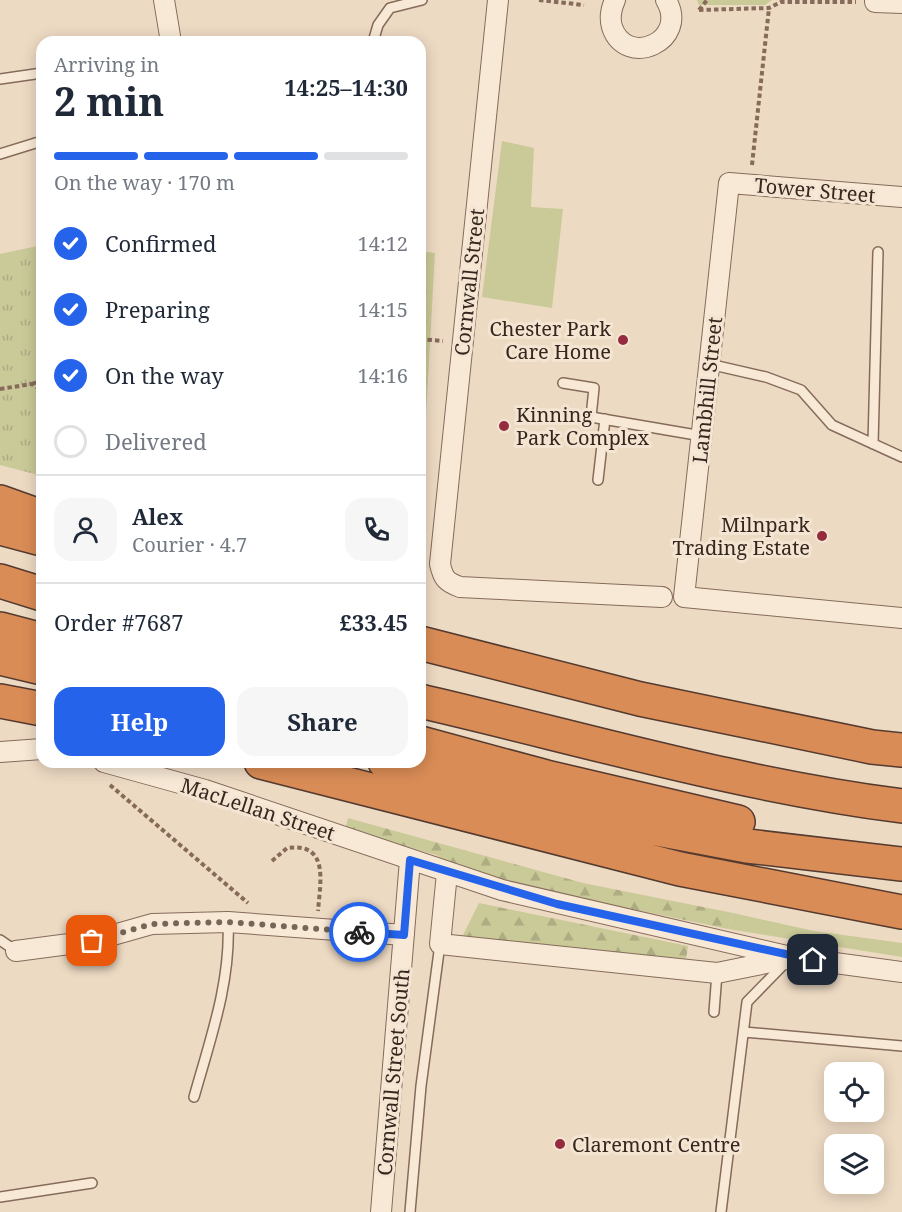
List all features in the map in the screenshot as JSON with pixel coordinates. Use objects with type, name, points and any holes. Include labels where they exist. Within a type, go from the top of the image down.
[{"type":"highway","points":[[0,502],[36,515]]},
{"type":"highway","points":[[0,528],[36,537]]},
{"type":"highway","points":[[0,560],[36,569]]},
{"type":"highway","points":[[0,581],[36,592]]},
{"type":"highway","points":[[0,598],[36,607]]},
{"type":"highway","points":[[0,629],[36,638]]},
{"type":"highway","points":[[426,645],[640,699],[872,747],[902,750]]},
{"type":"highway","points":[[0,658],[36,667]]},
{"type":"highway","points":[[426,695],[525,728]]},
{"type":"highway","points":[[0,701],[36,708]]},
{"type":"highway","points":[[426,703],[729,776],[837,798],[902,806]]},
{"type":"highway","points":[[426,745],[656,804],[765,828],[902,851]]},
{"type":"highway","points":[[284,768],[680,869],[857,905],[902,911]]},
{"type":"highway","points":[[409,768],[697,837],[747,846],[902,864]]},
{"type":"street","points":[[164,0],[170,36]]},
{"type":"street","name":"Cornwall Street","points":[[498,0],[440,564],[442,576],[448,583],[459,587],[662,597]]},
{"type":"street","points":[[615,0],[610,11],[613,31],[620,40],[639,48],[658,42],[666,35],[671,16],[666,0]]},
{"type":"street","points":[[875,1],[902,3]]},
{"type":"street","name":"Tower Street","points":[[729,183],[902,197]]},
{"type":"street","name":"Lambhill Street","points":[[729,183],[684,597],[902,618]]},
{"type":"street","points":[[0,752],[36,749]]},
{"type":"street","name":"MacLellan Street","points":[[102,770],[205,790],[447,873],[557,904],[791,957]]},
{"type":"street","name":"Cornwall Street South","points":[[381,1212],[410,860]]},
{"type":"street","points":[[447,873],[440,944],[717,973],[791,957],[902,972]]},
{"type":"street","points":[[8,945],[92,941],[152,924],[228,922],[404,935]]},
{"type":"lane","points":[[375,36],[378,26],[390,8],[422,0]]},
{"type":"lane","points":[[0,79],[36,74]]},
{"type":"lane","points":[[0,154],[36,143]]},
{"type":"lane","points":[[873,444],[878,252]]},
{"type":"lane","points":[[709,364],[766,377],[801,390],[832,425],[902,457]]},
{"type":"lane","points":[[563,382],[594,388],[591,417],[702,436]]},
{"type":"lane","points":[[598,480],[605,419]]},
{"type":"lane","points":[[194,1097],[222,999],[229,944],[228,922]]},
{"type":"lane","points":[[410,1212],[421,1086],[440,944]]},
{"type":"lane","points":[[721,1212],[747,1002],[791,957]]},
{"type":"lane","points":[[714,1012],[717,973]]},
{"type":"lane","points":[[744,1032],[902,1046]]},
{"type":"lane","points":[[0,1197],[92,1183]]},
{"type":"path","points":[[539,0],[584,5]]},
{"type":"path","points":[[707,0],[699,10],[769,8],[781,2],[875,1]]},
{"type":"path","points":[[750,185],[769,8]]},
{"type":"path","points":[[0,389],[36,382]]},
{"type":"path","points":[[32,384],[36,387]]},
{"type":"path","points":[[102,770],[276,927]]},
{"type":"path","points":[[272,861],[280,852],[297,847],[306,849],[319,861],[317,930]]},
{"type":"green space","points":[[697,0],[772,0],[765,5],[699,5]]},
{"type":"green space","points":[[502,141],[534,148],[531,207],[563,209],[552,308],[482,297]]},
{"type":"green space","points":[[36,246],[36,474],[0,465],[0,254]]},
{"type":"green space","points":[[426,252],[435,253],[426,415]]},
{"type":"green space","points":[[348,818],[583,883],[733,913],[728,929],[560,894],[454,866],[436,855],[345,829]]},
{"type":"green space","points":[[479,903],[688,946],[685,967],[471,943],[463,935]]},
{"type":"green space","points":[[733,913],[814,931],[902,943],[902,957],[728,929]]},
{"type":"way so far","points":[[92,941],[152,924],[228,922],[359,932]]},
{"type":"place","name":"Chester Park Care Home","points":[[623,340]]},
{"type":"place","name":"Kinning Park Complex","points":[[504,426]]},
{"type":"place","name":"Milnpark Trading Estate","points":[[822,536]]},
{"type":"place","name":"Claremont Centre","points":[[560,1144]]},
{"type":"route","points":[[359,932],[404,935],[410,860],[502,890],[557,904],[813,960]]}]
